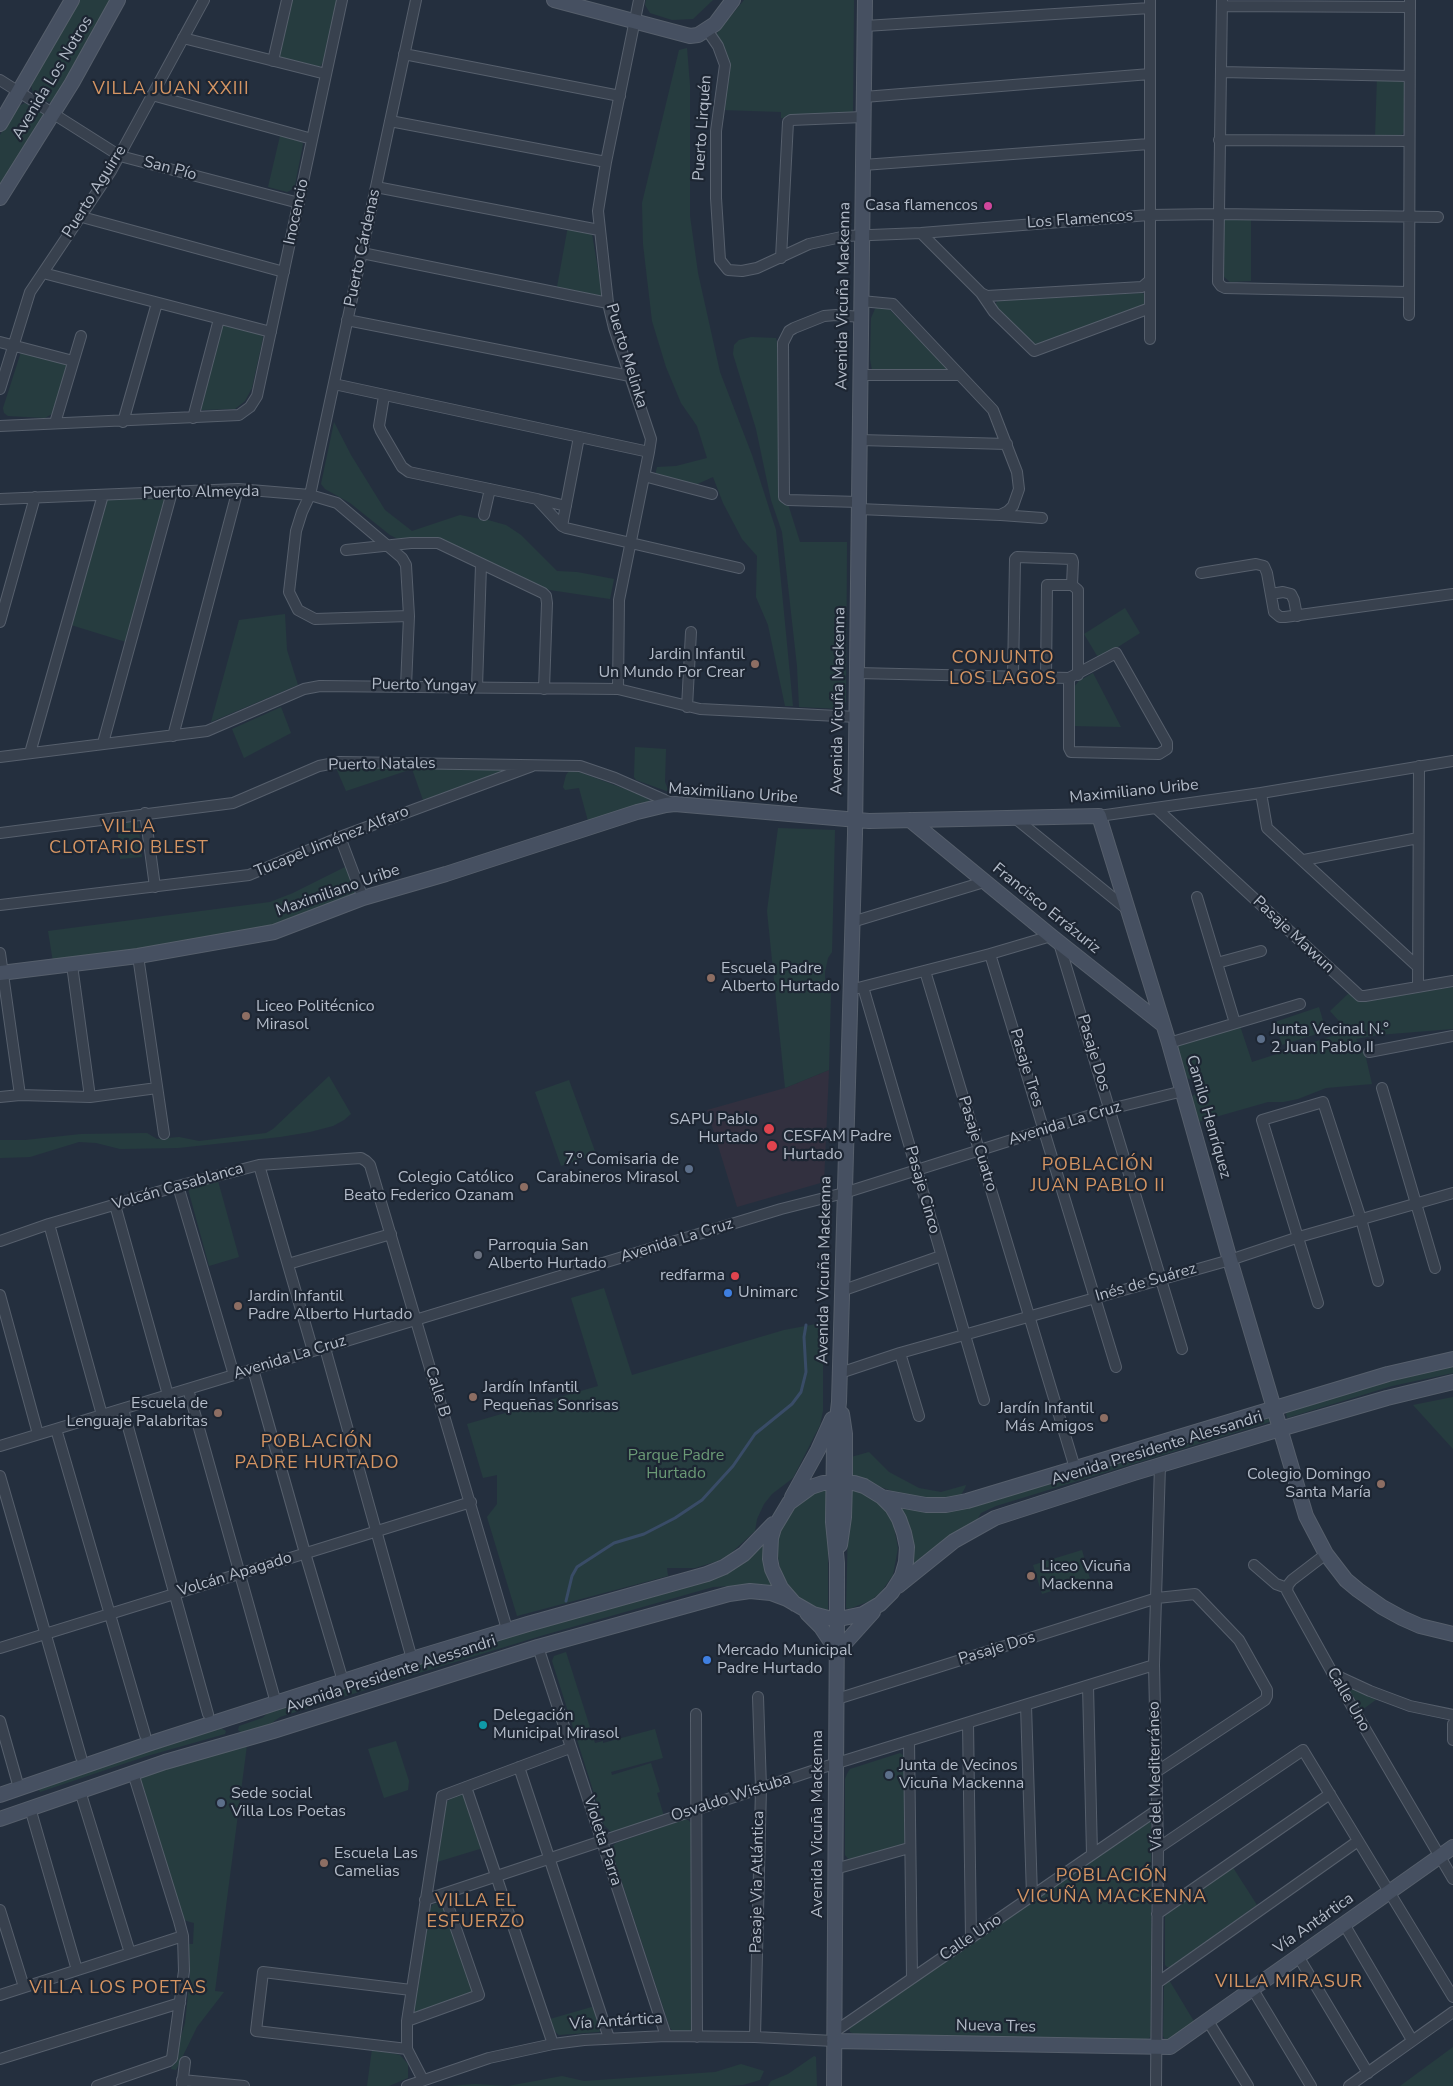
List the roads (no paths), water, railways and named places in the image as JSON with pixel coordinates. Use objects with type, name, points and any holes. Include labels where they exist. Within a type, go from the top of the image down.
[{"type":"street","name":"Avenida Los Notros","points":[[0,124],[72,0]]},
{"type":"street","name":"Avenida Los Notros","points":[[0,198],[53,113],[118,0]]},
{"type":"street","name":"Puerto Aguirre","points":[[0,389],[30,292],[82,217],[120,156],[204,0]]},
{"type":"street","points":[[273,61],[287,0]]},
{"type":"street","name":"Inocencio","points":[[193,418],[239,415],[245,412],[257,396],[342,0]]},
{"type":"street","name":"Puerto Cárdenas","points":[[409,616],[315,619],[303,614],[295,607],[289,592],[296,531],[310,495],[416,0]]},
{"type":"street","points":[[554,0],[690,36],[708,30],[716,24],[733,0]]},
{"type":"street","name":"Puerto Melinka","points":[[618,689],[619,600],[651,439],[614,328],[608,303],[598,211],[639,0]]},
{"type":"street","name":"Avenida Vicuña Mackenna","points":[[834,2086],[838,1619],[837,1563],[833,1522],[839,1482],[834,1445],[839,1402],[844,1193],[857,989],[852,922],[855,820],[865,0]]},
{"type":"street","points":[[1408,292],[1221,286],[1218,282],[1222,3],[1410,3],[1409,314]]},
{"type":"street","points":[[864,26],[1150,4],[1150,338]]},
{"type":"street","name":"Puerto Lirquén","points":[[708,30],[718,46],[725,65],[716,131],[716,198],[720,260],[728,270]]},
{"type":"street","points":[[183,38],[326,74]]},
{"type":"street","points":[[404,54],[620,96]]},
{"type":"street","points":[[1221,72],[1409,76]]},
{"type":"street","points":[[864,97],[1150,74]]},
{"type":"street","name":"San Pío","points":[[0,80],[120,156],[299,203]]},
{"type":"street","points":[[152,95],[312,139]]},
{"type":"street","points":[[781,258],[788,122],[791,120],[863,116]]},
{"type":"street","points":[[390,121],[606,162]]},
{"type":"street","points":[[1219,140],[1409,141]]},
{"type":"street","points":[[863,165],[1149,144]]},
{"type":"street","points":[[376,186],[599,230]]},
{"type":"street","name":"Los Flamencos","points":[[728,270],[750,270],[820,241],[862,236],[1149,215],[1438,216]]},
{"type":"street","points":[[82,217],[284,272]]},
{"type":"street","points":[[921,232],[981,293],[994,312],[1034,351],[1150,308]]},
{"type":"street","points":[[362,253],[608,303]]},
{"type":"street","points":[[43,273],[272,332]]},
{"type":"street","points":[[981,293],[987,296],[1142,287],[1149,281]]},
{"type":"street","points":[[861,301],[893,304],[993,410],[1019,481],[1019,489],[1013,506],[1000,515]]},
{"type":"street","points":[[123,422],[157,303]]},
{"type":"street","points":[[861,316],[824,316],[789,331],[783,343],[782,492],[784,497],[788,500],[859,506],[1042,518]]},
{"type":"street","points":[[0,426],[193,418],[219,319]]},
{"type":"street","points":[[348,320],[630,376]]},
{"type":"street","points":[[55,423],[81,336]]},
{"type":"street","points":[[0,342],[73,361]]},
{"type":"street","points":[[860,375],[959,375]]},
{"type":"street","points":[[334,384],[649,452]]},
{"type":"street","points":[[384,396],[379,426],[402,467],[416,475],[566,506]]},
{"type":"street","points":[[562,526],[579,437]]},
{"type":"street","points":[[860,440],[1007,444]]},
{"type":"street","points":[[644,476],[712,494]]},
{"type":"street","points":[[173,736],[238,489]]},
{"type":"street","name":"Puerto Almeyda","points":[[0,499],[238,489],[310,495],[337,502],[402,558],[406,565],[409,616],[406,686]]},
{"type":"street","points":[[484,515],[490,489]]},
{"type":"street","points":[[103,743],[172,492]]},
{"type":"street","points":[[30,753],[103,495]]},
{"type":"street","points":[[0,622],[35,498]]},
{"type":"street","points":[[537,499],[562,526],[739,568]]},
{"type":"street","points":[[346,550],[387,545],[438,543],[546,596],[544,689]]},
{"type":"street","points":[[1013,677],[1015,559],[1017,557],[1072,559],[1074,562],[1072,585]]},
{"type":"street","points":[[1201,572],[1260,564],[1266,570],[1273,609],[1277,615],[1285,617],[1453,594]]},
{"type":"street","points":[[477,687],[481,565]]},
{"type":"street","points":[[857,673],[1046,678],[1074,677],[1116,653],[1168,747],[1159,754],[1072,752],[1069,748],[1074,677],[1078,590],[1072,585],[1047,585],[1046,678]]},
{"type":"street","points":[[1271,594],[1283,592],[1290,594],[1294,600],[1297,616]]},
{"type":"street","points":[[687,707],[691,632]]},
{"type":"street","name":"Puerto Yungay","points":[[0,757],[207,731],[313,686],[618,689],[687,707],[856,717]]},
{"type":"street","name":"Maximiliano Uribe","points":[[1,973],[138,956],[274,932],[363,898],[446,874],[637,812],[675,804],[855,820],[1099,816],[1261,793],[1453,761]]},
{"type":"street","name":"Puerto Natales","points":[[0,833],[239,801],[319,766],[340,762],[580,766],[615,778],[675,804]]},
{"type":"street","name":"Tucapel Jiménez Alfaro","points":[[0,905],[250,875],[340,837],[537,764]]},
{"type":"street","points":[[1418,986],[1419,766]]},
{"type":"street","points":[[1261,793],[1268,828],[1417,966]]},
{"type":"street","name":"Pasaje Mawun","points":[[1157,809],[1356,994],[1365,996],[1453,981]]},
{"type":"street","points":[[145,814],[155,887]]},
{"type":"street","name":"Camilo Henríquez","points":[[1099,816],[1169,1043],[1230,1260],[1306,1516],[1326,1554],[1346,1580],[1382,1607],[1420,1626],[1453,1634]]},
{"type":"street","points":[[1015,818],[1128,910]]},
{"type":"street","name":"Francisco Errázuriz","points":[[910,820],[1055,940],[1162,1024]]},
{"type":"street","points":[[340,837],[363,898]]},
{"type":"street","points":[[1304,860],[1418,838]]},
{"type":"street","points":[[852,922],[984,882]]},
{"type":"street","points":[[1197,897],[1235,1022]]},
{"type":"street","points":[[857,989],[990,954],[1055,940]]},
{"type":"street","name":"Pasaje Dos","points":[[1055,940],[1110,1109],[1182,1349]]},
{"type":"street","points":[[1217,963],[1261,951]]},
{"type":"street","points":[[0,953],[1,973],[20,1095]]},
{"type":"street","name":"Pasaje Tres","points":[[990,954],[1116,1367]]},
{"type":"street","points":[[138,956],[164,1134]]},
{"type":"street","points":[[72,965],[90,1097]]},
{"type":"street","name":"Pasaje Cuatro","points":[[925,971],[1075,1468]]},
{"type":"street","name":"Pasaje Cinco","points":[[857,989],[916,1170],[984,1400]]},
{"type":"street","points":[[1169,1043],[1300,1004]]},
{"type":"street","points":[[1369,1052],[1453,1036]]},
{"type":"street","points":[[0,1097],[20,1095],[90,1097],[157,1088]]},
{"type":"street","points":[[1382,1088],[1435,1268]]},
{"type":"street","name":"Avenida La Cruz","points":[[0,1446],[781,1209],[844,1193],[1110,1109],[1183,1091]]},
{"type":"street","points":[[1318,1303],[1262,1120],[1323,1102],[1361,1219],[1378,1281]]},
{"type":"street","name":"Volcán Casablanca","points":[[0,1241],[49,1224],[178,1186],[259,1165],[361,1158]]},
{"type":"street","name":"Calle B","points":[[361,1158],[370,1165],[471,1502],[507,1630]]},
{"type":"street","points":[[259,1165],[313,1351]]},
{"type":"street","points":[[178,1186],[234,1375]]},
{"type":"street","name":"Inés de Suárez","points":[[840,1373],[900,1353],[965,1336],[1160,1278],[1230,1260],[1299,1237],[1453,1193]]},
{"type":"street","points":[[115,1205],[168,1395]]},
{"type":"street","points":[[49,1224],[102,1415]]},
{"type":"street","points":[[288,1264],[391,1234]]},
{"type":"street","points":[[841,1291],[941,1256]]},
{"type":"street","points":[[0,1295],[38,1434]]},
{"type":"street","points":[[324,1348],[412,1659]]},
{"type":"street","points":[[900,1353],[919,1416]]},
{"type":"street","name":"Avenida Presidente Alessandri","points":[[882,1497],[926,1505],[956,1503],[1274,1407],[1388,1374],[1453,1359]]},
{"type":"street","points":[[253,1369],[343,1681]]},
{"type":"street","name":"Avenida Presidente Alessandri","points":[[0,1819],[133,1773],[538,1647],[736,1592],[771,1593],[823,1617],[838,1619],[864,1614],[880,1604],[946,1547],[988,1521],[1160,1465],[1280,1429],[1387,1398],[1453,1382]]},
{"type":"street","points":[[188,1389],[276,1703]]},
{"type":"street","points":[[789,1503],[821,1444],[839,1402]]},
{"type":"street","points":[[123,1409],[208,1714]]},
{"type":"street","points":[[56,1429],[145,1735]]},
{"type":"street","name":"Vía del Mediterráneo","points":[[1156,2086],[1158,1848],[1154,1665],[1160,1465]]},
{"type":"street","points":[[0,1476],[81,1756]]},
{"type":"street","name":"Avenida Presidente Alessandri","points":[[0,1795],[228,1718],[412,1659],[715,1571],[744,1554],[778,1519],[789,1503],[811,1487],[823,1483],[839,1482],[864,1486],[882,1497],[900,1519],[907,1547],[906,1562],[902,1576],[892,1592]]},
{"type":"street","name":"Volcán Apagado","points":[[0,1648],[471,1502]]},
{"type":"street","name":"Avenida Presidente Alessandri","points":[[778,1519],[770,1538],[772,1569],[781,1588],[800,1607]]},
{"type":"street","points":[[1254,1565],[1276,1584],[1287,1588],[1292,1580],[1326,1554]]},
{"type":"street","name":"Calle Uno","points":[[1287,1588],[1333,1674],[1453,1879]]},
{"type":"street","name":"Pasaje Dos","points":[[837,1699],[1157,1598],[1197,1595],[1239,1640],[1267,1690],[1268,1696],[1265,1700],[1156,1772]]},
{"type":"street","points":[[800,1607],[821,1628],[837,1652],[880,1604]]},
{"type":"street","name":"Violeta Parra","points":[[538,1647],[666,2036]]},
{"type":"street","name":"Osvaldo Wistuba","points":[[425,1900],[761,1788],[1154,1665]]},
{"type":"street","points":[[1333,1674],[1410,1706],[1453,1715]]},
{"type":"street","points":[[1088,1686],[1092,1854]]},
{"type":"street","name":"Pasaje Via Atlántica","points":[[755,2037],[761,1788],[758,1697]]},
{"type":"street","points":[[1026,1705],[1032,1896]]},
{"type":"street","points":[[696,1714],[697,2037]]},
{"type":"street","points":[[228,1718],[236,1742]]},
{"type":"street","points":[[0,1721],[19,1788]]},
{"type":"street","points":[[968,1723],[971,1937]]},
{"type":"street","points":[[1453,1724],[1453,1740]]},
{"type":"street","points":[[909,1741],[912,1978]]},
{"type":"street","points":[[422,2080],[407,2049],[407,2021],[442,1796],[570,1748]]},
{"type":"street","points":[[1158,1848],[1303,1750],[1453,1997]]},
{"type":"street","points":[[519,1768],[609,2038]]},
{"type":"street","points":[[97,2086],[167,2063],[172,2058],[184,1971],[183,1936],[133,1773]]},
{"type":"street","points":[[466,1787],[498,1876],[553,2044]]},
{"type":"street","points":[[80,1792],[130,1953]]},
{"type":"street","points":[[1157,1914],[1330,1794]]},
{"type":"street","points":[[30,1808],[77,1970]]},
{"type":"street","name":"Calle Uno","points":[[834,2037],[912,1978],[1157,1810]]},
{"type":"street","points":[[1157,1983],[1358,1840]]},
{"type":"street","name":"Vía Antártica","points":[[1157,2048],[1173,2046],[1252,1988],[1453,1847]]},
{"type":"street","points":[[836,1869],[909,1848]]},
{"type":"street","points":[[407,2021],[479,1996],[444,1894]]},
{"type":"street","points":[[0,1910],[24,1987]]},
{"type":"street","points":[[1344,1924],[1412,2040]]},
{"type":"street","points":[[0,1995],[183,1936]]},
{"type":"street","points":[[1298,1956],[1368,2073]]},
{"type":"street","points":[[407,2049],[256,2031],[263,1972],[411,1990]]},
{"type":"street","points":[[1252,1988],[1311,2086]]},
{"type":"street","points":[[0,2059],[180,2003]]},
{"type":"street","points":[[1349,2086],[1453,2012]]},
{"type":"street","points":[[1208,2021],[1248,2086]]},
{"type":"street","name":"Vía Antártica","points":[[407,2086],[489,2058],[553,2044],[609,2038],[666,2036],[834,2037]]},
{"type":"street","name":"Nueva Tres","points":[[834,2037],[1157,2048]]},
{"type":"street","points":[[185,2062],[182,2083],[244,2086]]},
{"type":"waterway","points":[[566,1601],[572,1576],[577,1567],[614,1543],[644,1534],[675,1518],[702,1500],[733,1466],[755,1434],[792,1404],[801,1392],[806,1372],[804,1337],[806,1325]]},
{"type":"place","name":"Casa flamencos","points":[[988,206]]},
{"type":"place","name":"Jardin Infantil Un Mundo Por Crear","points":[[755,664]]},
{"type":"place","name":"Escuela Padre Alberto Hurtado","points":[[711,978]]},
{"type":"place","name":"Liceo Politécnico Mirasol","points":[[246,1016]]},
{"type":"place","name":"Junta Vecinal N.° 2 Juan Pablo II","points":[[1261,1039]]},
{"type":"place","name":"SAPU Pablo Hurtado","points":[[769,1129]]},
{"type":"place","name":"CESFAM Padre Hurtado","points":[[772,1146]]},
{"type":"place","name":"7.º Comisaria de Carabineros Mirasol","points":[[689,1169]]},
{"type":"place","name":"Colegio Católico Beato Federico Ozanam","points":[[524,1187]]},
{"type":"place","name":"Parroquia San Alberto Hurtado","points":[[478,1255]]},
{"type":"place","name":"redfarma","points":[[735,1276]]},
{"type":"place","name":"Unimarc","points":[[728,1293]]},
{"type":"place","name":"Jardin Infantil Padre Alberto Hurtado","points":[[238,1306]]},
{"type":"place","name":"Jardín Infantil Pequeñas Sonrisas","points":[[473,1397]]},
{"type":"place","name":"Escuela de Lenguaje Palabritas","points":[[218,1413]]},
{"type":"place","name":"Jardín Infantil Más Amigos","points":[[1104,1418]]},
{"type":"place","name":"Colegio Domingo Santa María","points":[[1381,1484]]},
{"type":"place","name":"Liceo Vicuña Mackenna","points":[[1031,1576]]},
{"type":"place","name":"Mercado Municipal Padre Hurtado","points":[[707,1660]]},
{"type":"place","name":"Delegación Municipal Mirasol","points":[[483,1725]]},
{"type":"place","name":"Junta de Vecinos Vicuña Mackenna","points":[[889,1775]]},
{"type":"place","name":"Sede social Villa Los Poetas","points":[[221,1803]]},
{"type":"place","name":"Escuela Las Camelias","points":[[324,1863]]},
{"type":"district","name":"VILLA JUAN XXIII","points":[[171,90]]},
{"type":"district","name":"CONJUNTO LOS LAGOS","points":[[1003,670]]},
{"type":"district","name":"VILLA CLOTARIO BLEST","points":[[129,838]]},
{"type":"district","name":"POBLACIÓN JUAN PABLO II","points":[[1098,1176]]},
{"type":"district","name":"POBLACIÓN PADRE HURTADO","points":[[317,1454]]},
{"type":"district","name":"POBLACIÓN VICUÑA MACKENNA","points":[[1112,1887]]},
{"type":"district","name":"VILLA EL ESFUERZO","points":[[476,1912]]},
{"type":"district","name":"VILLA MIRASUR","points":[[1289,1983]]},
{"type":"district","name":"VILLA LOS POETAS","points":[[118,1989]]},
{"type":"park label","name":"Parque Padre Hurtado","points":[[676,1465]]}]
